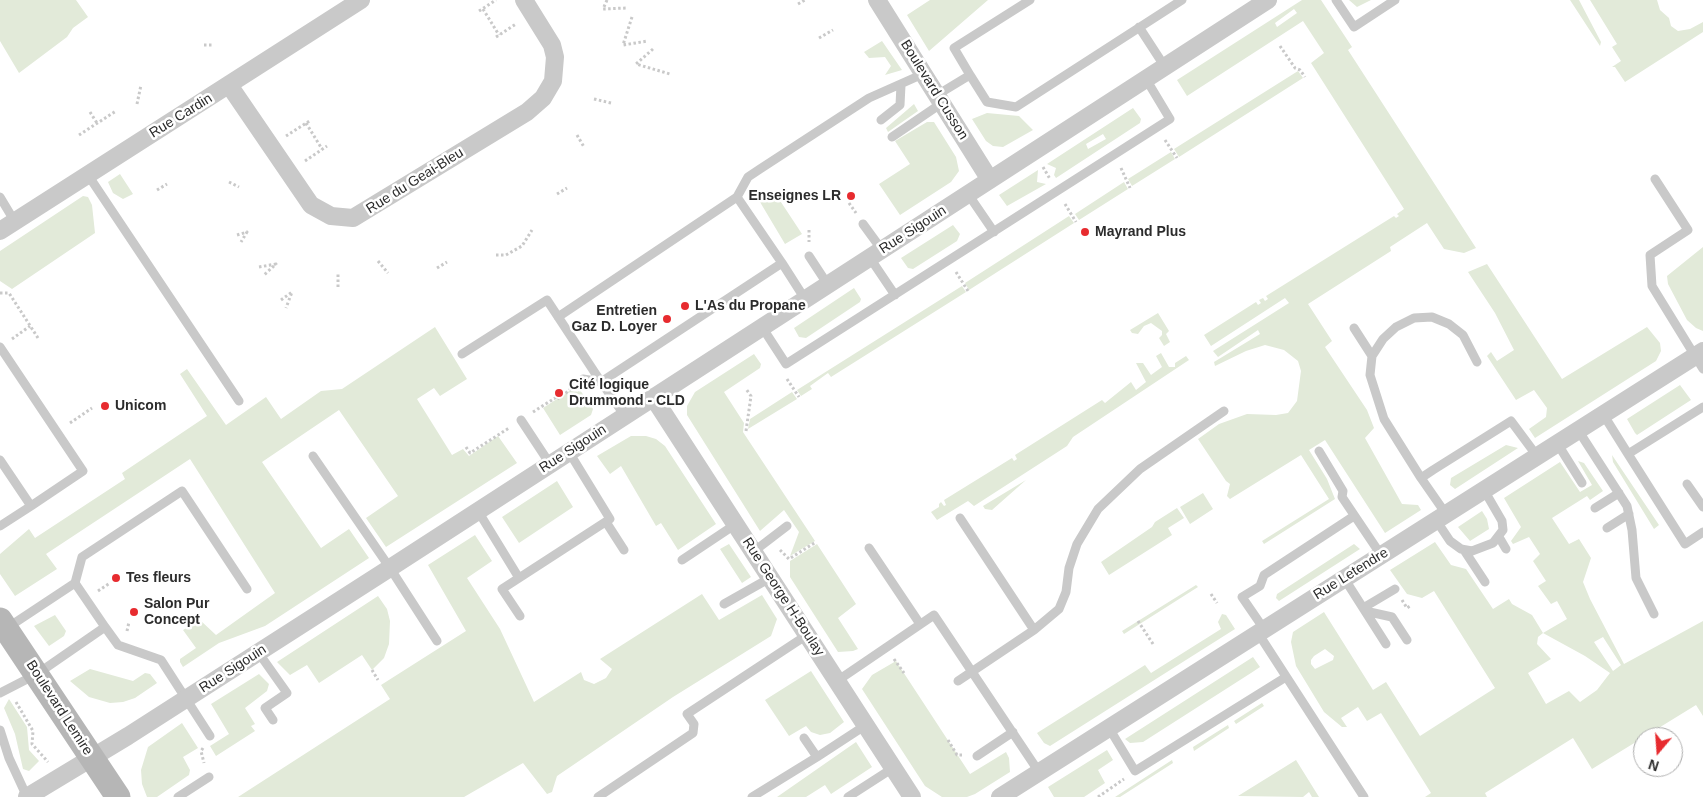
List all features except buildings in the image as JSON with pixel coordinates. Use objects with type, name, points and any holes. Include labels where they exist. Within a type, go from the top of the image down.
[{"type":"main road","name":"Boulevard Lemire","points":[[3,624],[118,797]]},
{"type":"street","name":"Rue Cardin","points":[[0,231],[361,0]]},
{"type":"street","name":"Rue du Geai-Bleu","points":[[229,85],[305,198],[316,210],[339,218],[353,218],[527,112],[548,90],[553,81],[556,62],[552,45],[524,0]]},
{"type":"street","name":"Boulevard Cusson","points":[[877,0],[990,180]]},
{"type":"street","name":"Rue Sigouin","points":[[27,797],[92,758],[390,568],[1268,0]]},
{"type":"street","name":"Rue Letendre","points":[[1005,796],[1039,772],[1603,414],[1700,359]]},
{"type":"street","name":"Rue George H-Boulay","points":[[653,397],[912,797]]},
{"type":"lane","points":[[1030,0],[954,48],[987,102],[1016,107],[1182,0]]},
{"type":"lane","points":[[1336,0],[1354,27],[1395,0]]},
{"type":"lane","points":[[1140,28],[1165,67]]},
{"type":"lane","points":[[558,316],[737,197],[748,177],[869,98],[923,74]]},
{"type":"lane","points":[[892,137],[970,75]]},
{"type":"lane","points":[[762,327],[786,364],[1170,119],[1146,79]]},
{"type":"lane","points":[[881,120],[900,105],[901,85]]},
{"type":"lane","points":[[88,175],[239,401]]},
{"type":"lane","points":[[1655,179],[1688,230],[1650,255],[1652,286],[1700,359]]},
{"type":"lane","points":[[968,194],[994,232]]},
{"type":"lane","points":[[737,197],[805,299]]},
{"type":"lane","points":[[0,198],[15,222]]},
{"type":"lane","points":[[863,224],[895,295]]},
{"type":"lane","points":[[809,256],[828,284]]},
{"type":"lane","points":[[580,381],[602,382],[782,263]]},
{"type":"lane","points":[[462,354],[547,300],[625,416]]},
{"type":"lane","points":[[1477,362],[1463,335],[1449,324],[1432,317],[1414,318],[1396,327],[1383,339],[1372,356],[1370,375],[1384,419],[1421,478],[1454,546],[1464,550],[1480,549],[1493,543],[1503,530],[1502,521],[1484,490]]},
{"type":"lane","points":[[1354,328],[1372,356]]},
{"type":"lane","points":[[0,347],[83,471],[0,526]]},
{"type":"lane","points":[[1628,454],[1703,407]]},
{"type":"lane","points":[[958,681],[1034,630],[1059,610],[1066,592],[1069,568],[1077,544],[1098,509],[1140,469],[1224,411]]},
{"type":"lane","points":[[1603,414],[1685,544],[1703,532]]},
{"type":"lane","points":[[521,420],[550,464]]},
{"type":"lane","points":[[1421,478],[1511,421],[1537,456]]},
{"type":"lane","points":[[1578,430],[1627,506],[1636,578],[1654,614]]},
{"type":"lane","points":[[1557,443],[1582,483]]},
{"type":"lane","points":[[1319,451],[1342,491],[1342,497],[1380,555]]},
{"type":"lane","points":[[520,616],[502,589],[610,519],[569,452]]},
{"type":"lane","points":[[313,456],[390,568],[437,641]]},
{"type":"lane","points":[[0,460],[31,506]]},
{"type":"lane","points":[[1688,484],[1703,508]]},
{"type":"lane","points":[[3,624],[75,583],[82,557],[182,490],[247,589]]},
{"type":"lane","points":[[1595,508],[1619,493]]},
{"type":"lane","points":[[478,511],[519,578]]},
{"type":"lane","points":[[1607,528],[1629,514]]},
{"type":"lane","points":[[1354,516],[1264,575],[1260,586],[1242,597],[1286,677],[1364,797]]},
{"type":"lane","points":[[960,518],[1034,630]]},
{"type":"lane","points":[[606,522],[624,550]]},
{"type":"lane","points":[[682,560],[736,524]]},
{"type":"lane","points":[[753,552],[787,526]]},
{"type":"lane","points":[[1499,537],[1506,549]]},
{"type":"lane","points":[[869,548],[920,624]]},
{"type":"lane","points":[[1464,550],[1485,582]]},
{"type":"lane","points":[[724,604],[770,578]]},
{"type":"lane","points":[[1344,578],[1386,644]]},
{"type":"lane","points":[[75,583],[118,645],[161,660],[210,736]]},
{"type":"lane","points":[[1364,609],[1395,589]]},
{"type":"lane","points":[[1364,609],[1392,617],[1407,640]]},
{"type":"lane","points":[[837,681],[934,615],[1039,772]]},
{"type":"lane","points":[[0,693],[37,674],[105,628]]},
{"type":"lane","points":[[598,797],[692,733],[694,724],[687,714],[807,635]]},
{"type":"lane","points":[[258,652],[287,693],[265,708],[273,720]]},
{"type":"lane","points":[[1109,728],[1135,772],[1286,677]]},
{"type":"lane","points":[[752,797],[866,725]]},
{"type":"lane","points":[[0,730],[2,749],[27,797]]},
{"type":"lane","points":[[977,756],[1013,732]]},
{"type":"lane","points":[[804,738],[817,757]]},
{"type":"lane","points":[[848,797],[893,768]]},
{"type":"lane","points":[[178,797],[209,777]]},
{"type":"path","points":[[496,0],[481,10],[499,35]]},
{"type":"path","points":[[607,0],[603,9],[627,8]]},
{"type":"path","points":[[798,4],[805,0]]},
{"type":"path","points":[[632,16],[623,45],[648,41]]},
{"type":"path","points":[[819,38],[833,30]]},
{"type":"path","points":[[204,44],[214,45]]},
{"type":"path","points":[[1280,46],[1295,68],[1300,70],[1305,77]]},
{"type":"path","points":[[653,49],[636,64],[670,74]]},
{"type":"path","points":[[137,104],[141,85]]},
{"type":"path","points":[[594,99],[611,103]]},
{"type":"path","points":[[79,135],[116,111]]},
{"type":"path","points":[[90,112],[97,123]]},
{"type":"path","points":[[271,146],[310,120]]},
{"type":"path","points":[[306,123],[322,149]]},
{"type":"path","points":[[577,135],[584,147]]},
{"type":"path","points":[[288,172],[327,146]]},
{"type":"path","points":[[1172,151],[1177,158]]},
{"type":"path","points":[[1043,167],[1051,180]]},
{"type":"path","points":[[1126,181],[1130,188]]},
{"type":"path","points":[[229,182],[239,187]]},
{"type":"path","points":[[157,190],[167,184]]},
{"type":"path","points":[[557,194],[567,188]]},
{"type":"path","points":[[1072,215],[1076,222]]},
{"type":"path","points":[[496,254],[506,255],[522,246],[532,230]]},
{"type":"path","points":[[237,235],[247,232],[241,242]]},
{"type":"path","points":[[378,261],[388,273]]},
{"type":"path","points":[[437,268],[447,262]]},
{"type":"path","points":[[259,267],[276,264],[264,275]]},
{"type":"path","points":[[338,274],[338,287]]},
{"type":"path","points":[[964,284],[968,291]]},
{"type":"path","points":[[281,300],[292,292],[286,308]]},
{"type":"path","points":[[0,293],[9,293],[38,338]]},
{"type":"path","points":[[24,318],[29,314]]},
{"type":"path","points":[[0,347],[30,326]]},
{"type":"path","points":[[541,407],[555,398],[556,400],[580,381]]},
{"type":"path","points":[[746,389],[751,396],[746,430]]},
{"type":"path","points":[[795,391],[799,397]]},
{"type":"path","points":[[57,432],[92,408]]},
{"type":"path","points":[[466,447],[470,453],[498,435]]},
{"type":"path","points":[[789,559],[816,542]]},
{"type":"path","points":[[1211,594],[1218,603]]},
{"type":"path","points":[[1138,621],[1153,644]]},
{"type":"path","points":[[896,661],[904,672]]},
{"type":"path","points":[[372,670],[378,680]]},
{"type":"path","points":[[13,698],[33,731],[32,744],[41,757]]},
{"type":"path","points":[[209,777],[201,751],[210,736]]},
{"type":"path","points":[[948,740],[957,755]]},
{"type":"path","points":[[1098,797],[1110,790]]},
{"type":"green space","points":[[0,0],[76,0],[88,17],[73,28],[67,37],[19,73],[0,41]]},
{"type":"green space","points":[[930,0],[988,0],[929,51],[907,15]]},
{"type":"green space","points":[[1302,0],[1321,0],[1352,47],[1348,50],[1476,248],[1464,253],[1444,249],[1427,223],[1390,247],[1391,251],[1308,304],[1332,341],[1325,347],[1367,410],[1374,428],[1365,438],[1402,504],[1418,505],[1421,510],[1385,533],[1325,440],[1309,450],[1327,479],[1335,499],[1264,544],[1262,541],[1329,499],[1301,455],[1230,499],[1227,496],[1230,484],[1226,481],[1198,439],[1219,424],[1247,414],[1276,415],[1288,413],[1297,401],[1301,371],[1298,361],[1284,350],[1265,345],[1246,351],[1215,366],[1214,362],[1260,334],[1258,330],[1218,357],[1213,351],[1289,303],[1285,298],[1211,346],[1204,335],[1256,302],[1258,305],[1261,303],[1259,300],[1263,298],[1265,301],[1268,299],[1266,296],[1394,216],[1396,218],[1399,216],[1397,214],[1404,209],[1311,63],[1324,53],[1303,21],[1187,96],[1177,80]],"holes":[[[1294,9],[1297,13],[1277,27],[1275,23]]]},
{"type":"green space","points":[[1349,0],[1371,0],[1357,7]]},
{"type":"green space","points":[[1570,0],[1579,0],[1601,42],[1600,46]]},
{"type":"green space","points":[[1590,0],[1657,0],[1660,10],[1669,18],[1671,26],[1678,31],[1690,29],[1703,22],[1703,32],[1625,82],[1615,67],[1612,67],[1621,61],[1612,47],[1617,44]]},
{"type":"green space","points":[[882,41],[902,70],[885,75],[891,66],[885,57],[869,58],[864,52]]},
{"type":"green space","points":[[1298,71],[1303,78],[1179,157],[1174,149]]},
{"type":"green space","points":[[914,104],[918,111],[888,132],[886,128]]},
{"type":"green space","points":[[1133,108],[1141,119],[1140,123],[1056,178],[1054,175],[1056,168],[1047,164]],"holes":[[[1103,134],[1106,139],[1088,149],[1086,144]]]},
{"type":"green space","points":[[987,113],[1019,116],[1033,130],[1003,147],[993,146],[986,141],[972,119]]},
{"type":"green space","points":[[927,122],[934,122],[956,157],[959,171],[951,182],[900,215],[879,184],[910,164],[895,141]]},
{"type":"green space","points":[[1171,152],[1175,159],[1132,186],[1128,179]]},
{"type":"green space","points":[[1038,170],[1037,182],[1046,184],[1007,206],[999,195]]},
{"type":"green space","points":[[120,174],[133,194],[123,199],[113,193],[108,182]]},
{"type":"green space","points":[[1124,182],[1128,189],[1079,220],[1075,214]]},
{"type":"green space","points":[[775,193],[802,234],[785,244],[760,202]]},
{"type":"green space","points":[[83,196],[88,197],[92,205],[95,233],[12,289],[0,281],[0,251]]},
{"type":"green space","points":[[1069,216],[1074,223],[969,290],[965,283]]},
{"type":"green space","points":[[953,225],[960,234],[957,241],[913,269],[908,268],[901,258]]},
{"type":"green space","points":[[1703,247],[1703,331],[1687,320],[1668,284],[1667,276]]},
{"type":"green space","points":[[1487,264],[1562,379],[1647,327],[1660,343],[1661,351],[1656,361],[1535,438],[1529,429],[1546,417],[1547,408],[1534,390],[1516,400],[1487,356],[1491,352],[1497,361],[1514,350],[1495,313],[1468,272]]},
{"type":"green space","points":[[962,286],[966,292],[831,377],[828,373],[810,386],[812,389],[801,396],[797,390]]},
{"type":"green space","points":[[854,288],[861,299],[860,302],[806,338],[799,337],[794,328]]},
{"type":"green space","points":[[1158,313],[1169,331],[1166,334],[1170,342],[1164,346],[1159,338],[1162,335],[1162,331],[1151,323],[1144,326],[1138,334],[1132,333],[1130,330]]},
{"type":"green space","points":[[435,327],[467,379],[440,396],[434,388],[417,399],[452,455],[463,449],[469,456],[498,436],[517,463],[386,547],[366,518],[398,496],[339,410],[262,462],[321,548],[349,529],[369,558],[265,626],[219,643],[183,667],[180,662],[180,659],[196,648],[183,630],[200,620],[216,635],[275,593],[190,459],[46,554],[57,569],[15,596],[0,574],[0,554],[29,529],[35,538],[125,479],[122,473],[207,416],[180,374],[187,369],[226,425],[266,397],[281,419],[321,391],[342,389]]},
{"type":"green space","points":[[1161,353],[1169,367],[1175,367],[1175,363],[1186,356],[1189,360],[1073,437],[1067,446],[974,506],[968,501],[937,520],[931,512],[939,507],[941,502],[944,506],[946,505],[944,500],[1012,458],[1014,461],[1017,459],[1015,455],[1102,400],[1105,403],[1131,382],[1136,390],[1146,382],[1136,363],[1143,363],[1151,375],[1162,367],[1156,356]]},
{"type":"green space","points":[[754,354],[761,364],[760,368],[724,392],[744,423],[743,432],[815,541],[790,556],[799,532],[784,510],[760,531],[687,415],[687,406],[695,392]]},
{"type":"green space","points":[[1680,385],[1691,400],[1637,435],[1627,419]]},
{"type":"green space","points":[[574,388],[577,392],[580,390],[593,409],[591,415],[560,435],[543,408]]},
{"type":"green space","points":[[792,392],[797,399],[748,429],[750,419]]},
{"type":"green space","points":[[631,436],[646,436],[656,439],[665,446],[716,524],[678,550],[661,523],[656,526],[621,466],[610,474],[597,456]]},
{"type":"green space","points":[[1506,445],[1518,448],[1455,489],[1450,485],[1451,478]]},
{"type":"green space","points":[[1612,455],[1659,525],[1654,529],[1613,462]]},
{"type":"green space","points":[[1578,461],[1584,463],[1603,491],[1590,500],[1587,496],[1552,518],[1569,544],[1579,539],[1591,558],[1583,582],[1624,664],[1703,621],[1703,716],[1696,705],[1660,727],[1633,727],[1633,744],[1592,769],[1573,738],[1485,793],[1487,797],[1425,797],[1431,793],[1381,713],[1367,721],[1358,707],[1341,718],[1347,727],[1342,727],[1324,712],[1296,666],[1291,642],[1293,632],[1324,612],[1373,690],[1386,682],[1420,736],[1495,688],[1434,591],[1422,598],[1407,594],[1390,570],[1435,542],[1451,565],[1466,569],[1493,609],[1509,599],[1512,604],[1532,615],[1543,633],[1567,619],[1557,601],[1551,604],[1538,586],[1546,581],[1533,561],[1540,554],[1529,537],[1513,544],[1511,541],[1521,527],[1504,498],[1560,462],[1580,492],[1592,485]],"holes":[[[1543,633],[1585,656],[1610,673],[1597,690],[1580,702],[1569,691],[1546,704],[1528,673],[1551,659],[1537,644],[1538,637]],[[1603,637],[1621,665],[1613,671],[1594,642]],[[1325,649],[1334,656],[1333,660],[1315,669],[1311,664],[1311,660]]]},
{"type":"green space","points":[[1026,480],[992,510],[985,509],[983,506]]},
{"type":"green space","points":[[557,481],[573,507],[519,543],[502,517]]},
{"type":"green space","points":[[1203,493],[1213,509],[1190,524],[1180,507]]},
{"type":"green space","points":[[1177,508],[1184,518],[1168,528],[1172,535],[1109,575],[1101,562]]},
{"type":"green space","points":[[1482,511],[1487,519],[1489,529],[1470,541],[1458,527]]},
{"type":"green space","points":[[475,535],[492,561],[467,578],[500,629],[534,702],[581,672],[584,680],[594,684],[606,678],[612,669],[600,659],[702,594],[719,620],[762,595],[777,619],[771,636],[673,697],[557,776],[552,792],[547,794],[523,763],[464,797],[238,797],[390,699],[381,685],[466,631],[428,565]]},
{"type":"green space","points":[[729,544],[751,577],[742,583],[720,549]]},
{"type":"green space","points":[[817,544],[856,604],[838,618],[858,649],[853,651],[838,652],[790,577],[790,561]]},
{"type":"green space","points":[[1354,544],[1360,549],[1279,601],[1276,598],[1277,594]]},
{"type":"green space","points":[[1196,585],[1198,587],[1124,634],[1122,631]]},
{"type":"green space","points":[[378,596],[387,609],[390,621],[389,644],[384,658],[372,670],[362,655],[319,683],[307,665],[290,675],[277,662]]},
{"type":"green space","points":[[1222,614],[1226,615],[1235,629],[1050,746],[1044,743],[1037,733],[1145,665],[1151,673],[1221,629],[1218,622]]},
{"type":"green space","points":[[55,615],[66,631],[64,636],[49,646],[34,626]]},
{"type":"green space","points":[[1253,657],[1260,667],[1251,673],[1143,742],[1130,743],[1125,739]]},
{"type":"green space","points":[[896,661],[970,774],[1006,752],[1009,758],[1010,772],[967,797],[942,797],[925,786],[862,689],[872,675]]},
{"type":"green space","points":[[90,669],[133,681],[145,673],[150,674],[157,683],[135,698],[123,702],[110,703],[89,697],[70,681]]},
{"type":"green space","points":[[811,671],[844,722],[830,733],[820,735],[811,732],[806,726],[789,736],[765,700]]},
{"type":"green space","points":[[259,674],[269,684],[267,691],[245,708],[255,724],[251,726],[255,731],[216,756],[210,746],[229,734],[211,704]]},
{"type":"green space","points":[[9,699],[27,727],[29,750],[39,761],[29,771],[23,769],[15,734],[4,708]]},
{"type":"green space","points":[[1262,703],[1264,706],[1236,724],[1234,721]]},
{"type":"green space","points":[[182,723],[198,748],[183,757],[190,770],[189,775],[157,797],[147,797],[142,784],[141,770],[148,747]]},
{"type":"green space","points":[[1228,725],[1229,728],[1194,751],[1193,747]]},
{"type":"green space","points":[[856,742],[872,767],[831,794],[825,785],[806,797],[777,797]]},
{"type":"green space","points":[[1107,750],[1113,760],[1098,770],[1105,783],[1084,797],[1054,797],[1048,787]]},
{"type":"green space","points":[[1172,760],[1173,763],[1120,797],[1115,797]]},
{"type":"green space","points":[[1296,760],[1319,797],[1312,797],[1309,792],[1303,797],[1238,796]]},
{"type":"place","name":"Enseignes LR","points":[[851,196]]},
{"type":"place","name":"Mayrand Plus","points":[[1085,232]]},
{"type":"place","name":"L'As du Propane","points":[[685,306]]},
{"type":"place","name":"Entretien Gaz D. Loyer","points":[[667,319]]},
{"type":"place","name":"Cité logique Drummond - CLD","points":[[559,393]]},
{"type":"place","name":"Unicom","points":[[105,406]]},
{"type":"place","name":"Tes fleurs","points":[[116,578]]},
{"type":"place","name":"Salon Pur Concept","points":[[134,612]]}]
